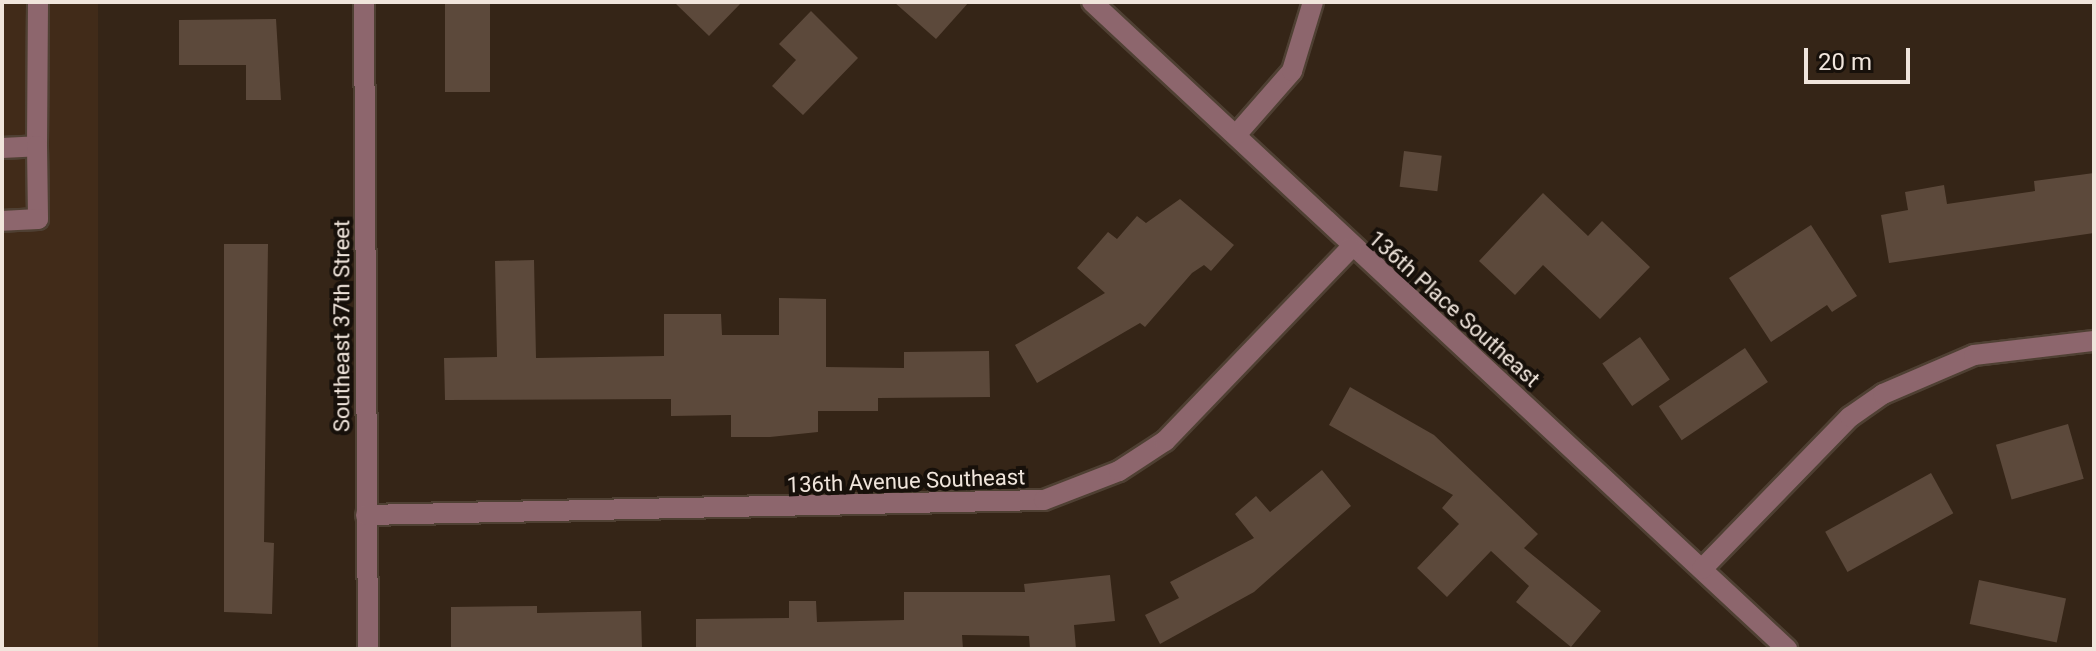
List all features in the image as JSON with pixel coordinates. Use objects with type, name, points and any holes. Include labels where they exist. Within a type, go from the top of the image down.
[{"type":"street","points":[[2,221],[38,219],[38,2]]},
{"type":"street","name":"Southeast 37th Street","points":[[364,2],[368,649]]},
{"type":"street","name":"136th Place Southeast","points":[[1092,2],[1236,135],[1351,248],[1787,649]]},
{"type":"street","points":[[1236,135],[1292,71],[1313,2]]},
{"type":"street","points":[[2,148],[37,146]]},
{"type":"street","name":"136th Avenue Southeast","points":[[366,515],[1044,500],[1099,481],[1165,441],[1351,248]]},
{"type":"street","points":[[1702,569],[1850,417],[1883,394],[1974,355],[2094,341]]},
{"type":"shaded area","points":[[2,2],[98,2],[98,649],[2,649]]},
{"type":"building","points":[[445,2],[490,2],[490,92],[445,92]]},
{"type":"building","points":[[674,2],[742,2],[709,36]]},
{"type":"building","points":[[894,2],[969,2],[936,39]]},
{"type":"building","points":[[811,11],[858,58],[803,115],[772,86],[796,60],[779,44]]},
{"type":"building","points":[[276,19],[281,100],[246,100],[246,65],[179,65],[179,20]]},
{"type":"building","points":[[1404,151],[1442,156],[1437,191],[1400,187]]},
{"type":"building","points":[[2094,173],[2094,233],[1889,263],[1881,215],[1908,210],[1905,192],[1944,185],[1947,204],[2035,191],[2034,181]]},
{"type":"building","points":[[1543,193],[1588,236],[1602,221],[1650,267],[1600,319],[1543,265],[1515,295],[1479,261]]},
{"type":"building","points":[[1180,199],[1234,245],[1211,271],[1204,265],[1192,273],[1145,327],[1140,323],[1037,383],[1015,345],[1105,293],[1077,268],[1108,232],[1117,239],[1137,216],[1146,223]]},
{"type":"building","points":[[1811,225],[1857,296],[1832,312],[1827,305],[1771,342],[1729,278]]},
{"type":"building","points":[[224,244],[268,244],[264,542],[274,543],[272,614],[224,612]]},
{"type":"building","points":[[534,260],[536,358],[664,356],[664,314],[721,314],[722,335],[779,335],[779,298],[826,299],[826,367],[904,368],[904,352],[989,351],[990,397],[878,398],[878,411],[818,411],[818,432],[770,437],[731,437],[731,415],[671,416],[671,399],[445,400],[444,358],[497,357],[495,261]]},
{"type":"building","points":[[1640,337],[1670,380],[1632,406],[1602,363]]},
{"type":"building","points":[[1745,348],[1768,382],[1682,440],[1659,406]]},
{"type":"building","points":[[1350,387],[1434,435],[1538,534],[1524,548],[1601,611],[1571,647],[1516,602],[1529,586],[1491,551],[1447,597],[1417,568],[1459,524],[1442,508],[1453,495],[1329,425]]},
{"type":"building","points":[[2068,424],[2084,479],[2012,499],[1996,445]]},
{"type":"building","points":[[1322,470],[1351,506],[1254,592],[1160,644],[1145,615],[1179,598],[1170,582],[1254,538],[1235,514],[1256,496],[1270,512]]},
{"type":"building","points":[[1931,473],[1953,513],[1847,572],[1825,532]]},
{"type":"building","points":[[1110,575],[1115,621],[1074,625],[1076,649],[1030,649],[1029,636],[962,635],[963,649],[696,649],[696,619],[789,618],[789,601],[816,601],[817,622],[904,620],[904,592],[1025,592],[1024,584]]},
{"type":"building","points":[[1979,580],[2066,599],[2057,643],[1970,624]]},
{"type":"building","points":[[537,606],[537,613],[641,611],[642,649],[451,649],[451,607]]}]
